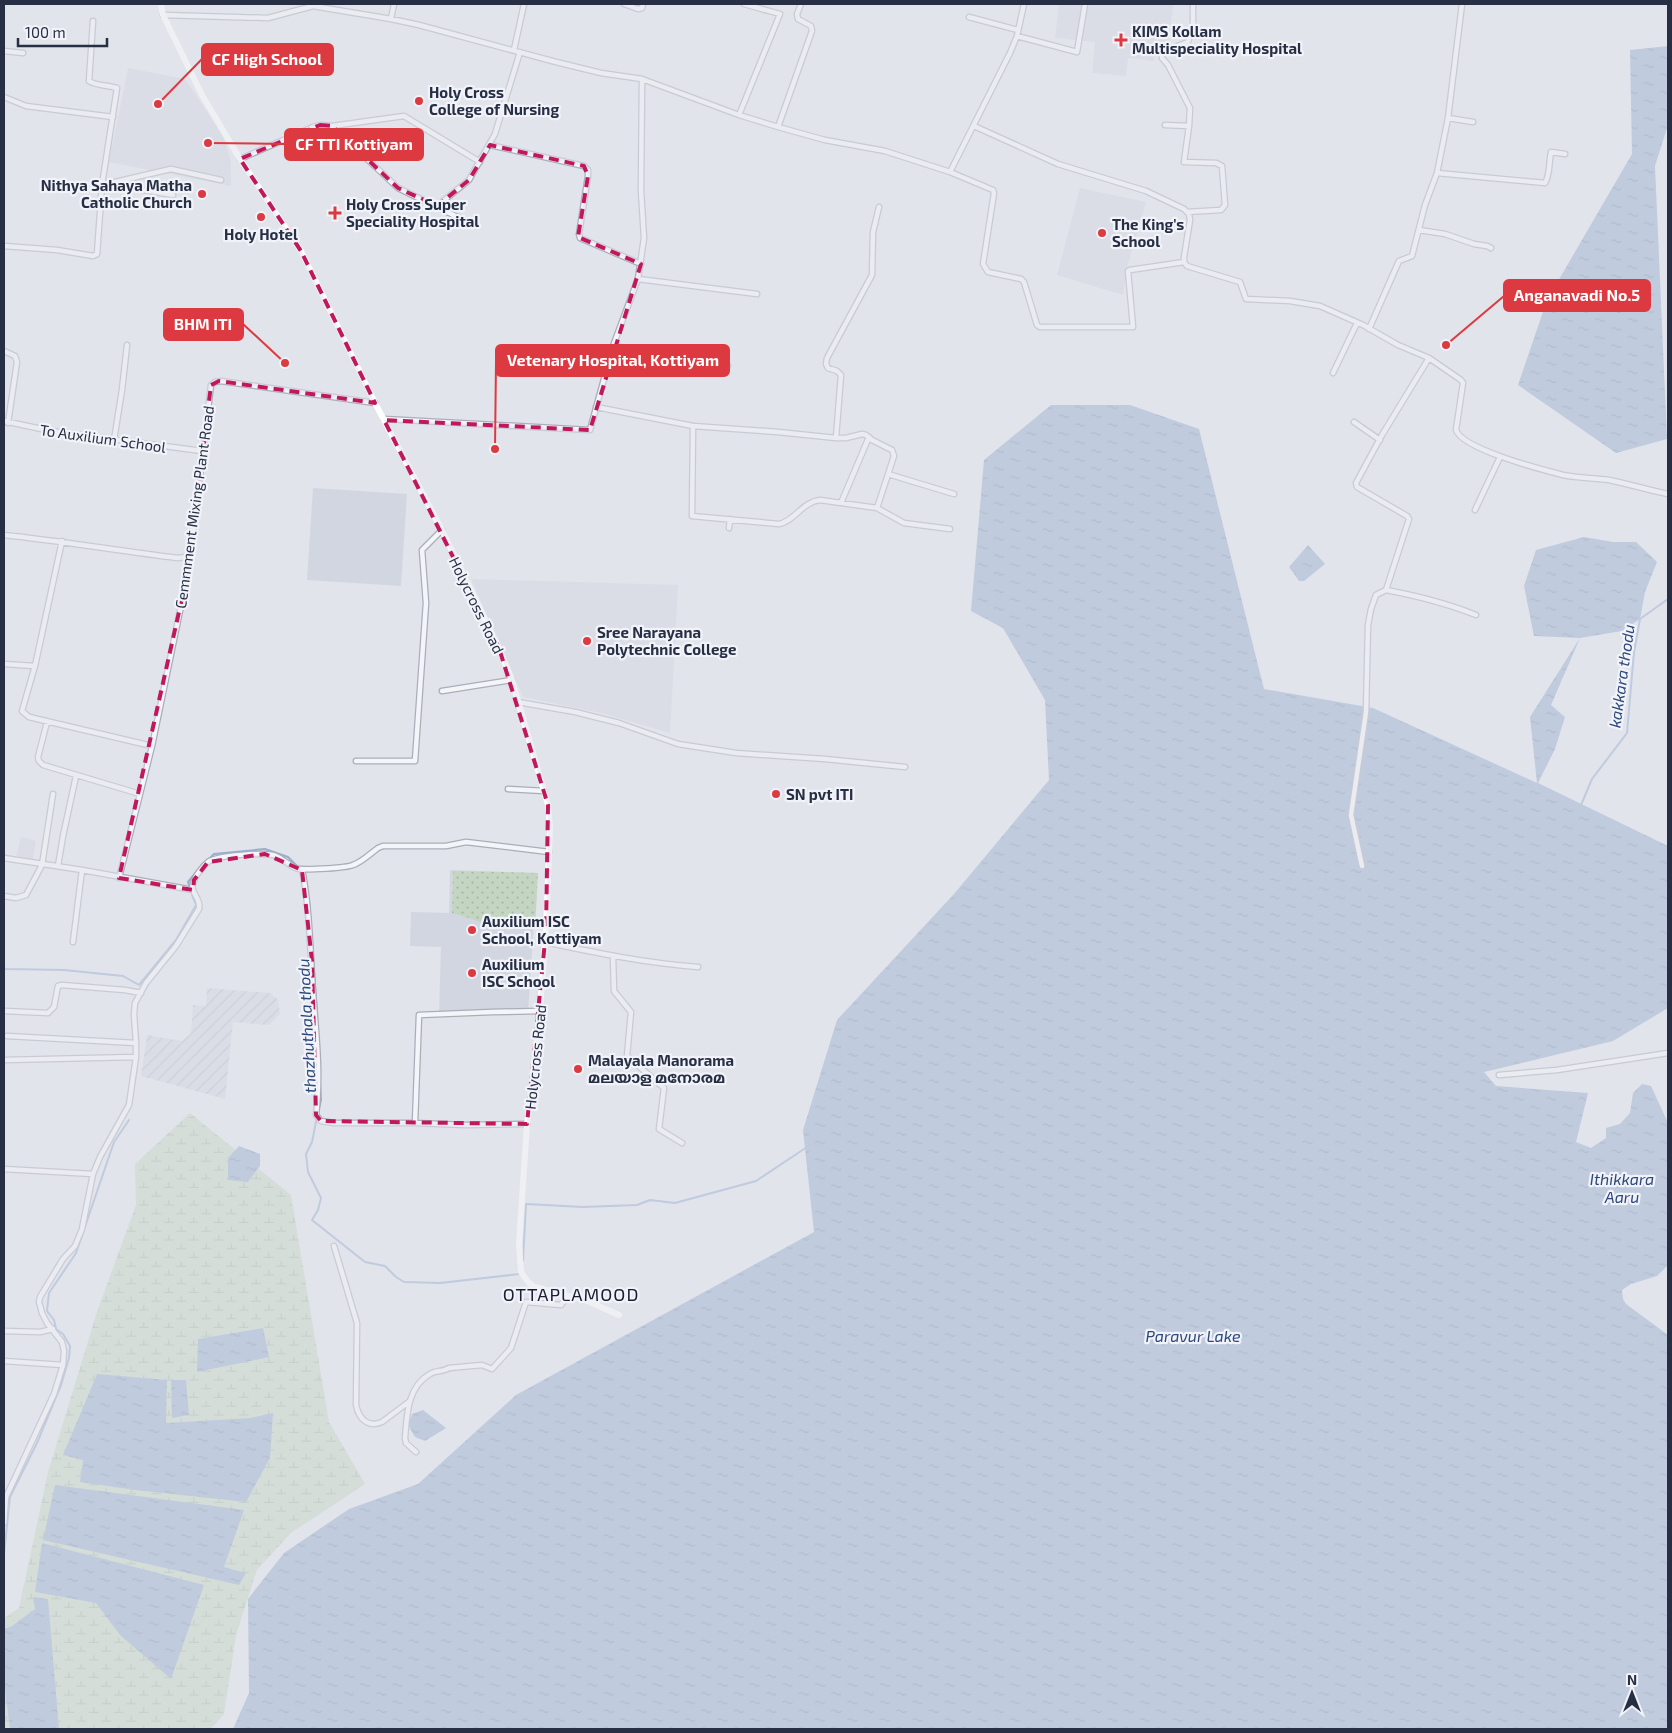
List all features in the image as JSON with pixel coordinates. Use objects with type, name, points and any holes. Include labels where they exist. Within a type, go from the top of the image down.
[{"type":"main road","name":"Holycross Road","points":[[161,4],[162,15],[202,95],[240,159],[300,251],[375,403],[442,530],[495,640],[512,680],[548,805],[549,852],[545,942],[536,1062],[527,1124],[519,1244],[521,1272],[535,1287],[568,1296]]},
{"type":"main road","points":[[568,1296],[585,1300],[618,1315]]},
{"type":"street","points":[[390,19],[394,4]]},
{"type":"street","points":[[514,50],[524,4]]},
{"type":"street","points":[[624,4],[638,9],[642,8],[643,4]]},
{"type":"street","points":[[739,115],[780,14],[744,4]]},
{"type":"street","points":[[778,127],[812,32],[811,26],[798,19],[797,14],[801,4]]},
{"type":"street","points":[[950,172],[1017,36],[1024,4]]},
{"type":"street","points":[[1017,36],[1076,52],[1086,4]]},
{"type":"street","points":[[974,126],[1058,164],[1146,191],[1187,212],[1221,210],[1225,205],[1222,166],[1216,163],[1184,162],[1190,108],[1168,65],[1162,58],[1164,51],[1188,42],[1193,26],[1193,4]]},
{"type":"street","points":[[1369,329],[1399,261],[1412,256],[1425,205],[1437,173],[1448,118],[1462,4]]},
{"type":"street","points":[[162,15],[268,18],[313,6],[390,19],[601,73],[642,79],[739,115],[778,127],[825,140],[885,151],[950,172],[993,190],[982,264],[988,272],[1021,279],[1024,282],[1037,325],[1040,327],[1133,327],[1128,272],[1130,270],[1184,262]]},
{"type":"street","points":[[970,18],[1018,30]]},
{"type":"street","points":[[4,246],[57,250],[93,256],[97,254],[117,88],[93,84],[89,81],[93,21]]},
{"type":"street","points":[[4,50],[22,53]]},
{"type":"street","points":[[437,206],[469,180],[490,145],[520,52]]},
{"type":"street","points":[[384,419],[590,430],[613,346],[638,279],[641,264],[644,238],[641,192],[642,79]]},
{"type":"street","points":[[4,97],[26,106],[112,117]]},
{"type":"street","points":[[240,159],[320,125],[332,126],[404,116],[480,162]]},
{"type":"street","points":[[1448,118],[1474,122]]},
{"type":"street","points":[[1165,125],[1189,126]]},
{"type":"street","points":[[332,126],[398,188],[474,225]]},
{"type":"street","points":[[490,145],[584,166],[588,170],[588,176],[579,234],[580,238],[641,264]]},
{"type":"street","points":[[1437,173],[1545,183],[1548,179],[1548,164],[1551,152],[1565,154]]},
{"type":"street","points":[[104,184],[171,168],[221,180]]},
{"type":"street","points":[[104,184],[173,194]]},
{"type":"street","points":[[836,438],[842,375],[828,368],[826,364],[827,358],[872,275],[873,232],[879,207]]},
{"type":"street","points":[[1184,262],[1190,220],[1187,212]]},
{"type":"street","points":[[1418,230],[1445,234],[1491,248]]},
{"type":"street","points":[[1184,262],[1190,268],[1240,282],[1246,298],[1290,301],[1320,306],[1358,323],[1398,345],[1429,358],[1463,383],[1456,434],[1472,445],[1500,457],[1564,475],[1609,480],[1668,494]]},
{"type":"street","points":[[638,279],[757,294]]},
{"type":"street","points":[[1333,373],[1358,323]]},
{"type":"street","points":[[114,440],[128,345]]},
{"type":"street","points":[[613,346],[728,366]]},
{"type":"street","points":[[4,351],[15,356],[17,362],[6,422]]},
{"type":"street","points":[[1386,590],[1409,519],[1356,486],[1356,483],[1429,358]]},
{"type":"street","name":"Cemmment Mixing Plant Road","points":[[119,878],[152,746],[191,552],[211,385],[221,381],[375,403]]},
{"type":"street","points":[[596,407],[693,426],[836,438],[846,438],[862,434],[893,451],[894,456],[877,508]]},
{"type":"street","name":"To Auxilium School","points":[[6,422],[51,432],[202,452]]},
{"type":"street","points":[[1354,422],[1380,440]]},
{"type":"street","points":[[693,426],[692,516],[779,524],[786,522],[805,505],[820,500],[877,508],[904,523],[950,529]]},
{"type":"street","points":[[841,503],[868,437]]},
{"type":"street","points":[[1475,510],[1500,457]]},
{"type":"street","points":[[888,474],[954,494]]},
{"type":"street","points":[[729,528],[730,519]]},
{"type":"street","points":[[356,762],[415,762],[426,604],[422,550],[442,530]]},
{"type":"street","points":[[4,535],[62,541],[112,550],[177,558],[186,557],[191,552]]},
{"type":"street","points":[[62,541],[35,666],[22,712],[29,718],[152,746]]},
{"type":"street","points":[[1362,866],[1351,815],[1366,712],[1368,625],[1376,595],[1386,590],[1425,597],[1476,615]]},
{"type":"street","points":[[4,664],[35,666]]},
{"type":"street","points":[[442,691],[512,680]]},
{"type":"street","points":[[518,702],[575,712],[619,723],[652,736],[688,746],[736,753],[825,759],[905,768]]},
{"type":"street","points":[[47,722],[38,757],[39,761],[47,767],[140,794]]},
{"type":"street","points":[[58,866],[76,776]]},
{"type":"street","points":[[508,790],[544,791]]},
{"type":"street","points":[[4,896],[22,898],[26,895],[42,865],[53,794]]},
{"type":"street","points":[[193,890],[194,880],[208,862],[219,858],[270,854],[296,868],[302,869],[351,866],[383,846],[446,846],[466,842],[549,852]]},
{"type":"street","points":[[4,858],[193,890],[200,899],[201,904],[200,909],[176,946],[146,983],[135,1003],[136,1057],[129,1105],[100,1156],[93,1174],[82,1229],[74,1246],[63,1259],[40,1297],[40,1308],[47,1323],[62,1342],[64,1350],[63,1365],[54,1394],[6,1497],[4,1523]]},
{"type":"street","points":[[302,869],[310,920],[318,1058],[316,1115],[321,1120],[334,1123],[527,1124]]},
{"type":"street","points":[[73,942],[82,870]]},
{"type":"street","points":[[545,942],[613,957],[698,967]]},
{"type":"street","points":[[613,957],[614,991],[631,1012],[627,1056],[664,1088],[659,1129],[682,1143]]},
{"type":"street","points":[[4,1011],[48,1012],[54,1007],[58,986],[62,984],[140,993]]},
{"type":"street","points":[[415,1123],[419,1015],[540,1012]]},
{"type":"street","points":[[7,1036],[136,1042]]},
{"type":"street","points":[[1499,1075],[1557,1070],[1668,1054]]},
{"type":"street","points":[[4,1060],[136,1057]]},
{"type":"street","points":[[4,1169],[93,1174]]},
{"type":"street","points":[[334,1246],[357,1323],[356,1405],[358,1413],[363,1421],[370,1425],[377,1424],[410,1401]]},
{"type":"street","points":[[416,1452],[404,1438],[410,1401],[413,1390],[418,1382],[432,1373],[445,1371],[449,1368],[482,1365],[492,1369],[511,1348],[526,1302],[561,1305],[568,1296]]},
{"type":"street","points":[[4,1330],[40,1332],[53,1329]]},
{"type":"street","points":[[4,1361],[63,1365]]},
{"type":"highlighted area","points":[[320,125],[332,126],[398,188],[437,206],[469,180],[490,145],[584,166],[588,176],[578,237],[641,264],[590,430],[384,420],[499,648],[548,805],[546,931],[527,1124],[321,1121],[316,1115],[312,961],[302,870],[265,854],[208,862],[194,880],[193,890],[119,878],[188,572],[211,385],[219,381],[375,403],[301,251],[240,159]]},
{"type":"shaded area","name":"KIMS Kollam Multispeciality Hospital","points":[[1059,4],[1173,5],[1169,43],[1156,42],[1154,61],[1128,58],[1126,76],[1092,73],[1095,42],[1055,38]]},
{"type":"shaded area","points":[[128,68],[185,79],[223,136],[231,161],[231,186],[109,162]]},
{"type":"shaded area","name":"The King's School","points":[[1080,188],[1146,202],[1128,264],[1123,295],[1057,275]]},
{"type":"shaded area","points":[[313,488],[407,494],[401,586],[307,580]]},
{"type":"shaded area","name":"Sree Narayana Polytechnic College","points":[[471,579],[678,585],[670,733],[601,713],[523,697]]},
{"type":"shaded area","points":[[21,837],[36,841],[33,860],[16,856]]},
{"type":"shaded area","name":"Auxilium ISC School, Kottiyam","points":[[450,870],[537,873],[528,1014],[439,1014],[441,947],[410,946],[411,912],[449,913]]},
{"type":"shaded area","points":[[207,988],[270,993],[278,1000],[280,1014],[269,1025],[233,1022],[225,1099],[141,1076],[147,1035],[182,1041],[191,1033],[193,1005],[206,1006]]},
{"type":"green space","points":[[453,871],[538,873],[535,928],[526,928],[517,924],[500,927],[486,925],[452,913]]},
{"type":"green space","points":[[190,1113],[291,1195],[329,1422],[365,1484],[291,1533],[257,1570],[236,1635],[224,1714],[211,1729],[4,1729],[4,1618],[19,1608],[48,1472],[97,1312],[136,1205],[135,1164]]},
{"type":"water","points":[[1668,46],[1668,125],[1655,166],[1667,439],[1616,453],[1518,385],[1547,300],[1632,154],[1630,50]]},
{"type":"water","name":"Paravur Lake","points":[[1051,405],[1130,405],[1199,429],[1264,689],[1373,708],[1537,783],[1530,717],[1580,638],[1551,705],[1565,717],[1555,749],[1538,783],[1668,846],[1668,1008],[1613,1041],[1484,1072],[1496,1086],[1588,1093],[1576,1142],[1591,1148],[1606,1138],[1606,1128],[1620,1124],[1630,1113],[1633,1093],[1642,1084],[1651,1086],[1668,1123],[1668,1265],[1657,1276],[1631,1284],[1622,1290],[1623,1299],[1626,1304],[1668,1335],[1668,1729],[233,1729],[249,1693],[248,1599],[284,1553],[349,1509],[418,1484],[516,1395],[814,1232],[803,1130],[837,1020],[954,894],[1049,780],[1045,700],[1003,628],[971,611],[984,460]]},
{"type":"water","points":[[1584,537],[1613,542],[1636,542],[1657,562],[1645,592],[1640,619],[1622,631],[1580,638],[1534,636],[1524,586],[1536,550]]},
{"type":"water","points":[[1308,545],[1325,564],[1304,581],[1299,581],[1289,567]]},
{"type":"water","points":[[239,1146],[260,1154],[260,1166],[248,1182],[228,1180],[228,1158]]},
{"type":"water","points":[[263,1328],[269,1357],[197,1372],[198,1339]]},
{"type":"water","points":[[97,1374],[167,1380],[166,1423],[251,1418],[273,1413],[270,1458],[246,1502],[80,1482],[83,1460],[63,1455]]},
{"type":"water","points":[[171,1380],[186,1380],[189,1415],[172,1418]]},
{"type":"water","points":[[423,1410],[446,1428],[425,1441],[415,1437],[408,1425],[412,1414]]},
{"type":"water","points":[[55,1485],[244,1510],[224,1567],[246,1573],[239,1585],[43,1540]]},
{"type":"water","points":[[42,1543],[204,1585],[171,1679],[120,1635],[96,1603],[35,1592]]},
{"type":"water","points":[[33,1597],[48,1599],[59,1729],[10,1729],[4,1681],[4,1629],[12,1626],[35,1609]]},
{"type":"waterway","name":"kakkara thodu","points":[[1581,805],[1592,779],[1627,733],[1634,652],[1640,619],[1668,599]]},
{"type":"waterway","points":[[208,860],[214,854],[265,849],[288,857],[296,865]]},
{"type":"waterway","points":[[189,885],[188,882],[202,865]]},
{"type":"waterway","points":[[4,967],[5,969],[64,970],[123,976],[139,985],[176,940],[196,905],[192,895]]},
{"type":"waterway","name":"thazhuthala thodu","points":[[309,901],[317,1013]]},
{"type":"waterway","name":"thazhuthala thodu","points":[[318,1113],[321,1100],[320,1083]]},
{"type":"waterway","name":"thazhuthala thodu","points":[[317,1117],[312,1142],[306,1154],[308,1172],[321,1198],[318,1210],[312,1220],[365,1262],[385,1266],[404,1282],[440,1283],[520,1274]]},
{"type":"waterway","points":[[4,1554],[10,1497],[37,1443],[61,1385],[69,1358],[70,1346],[63,1334],[56,1329],[54,1320],[47,1311],[49,1293],[76,1253],[114,1142],[129,1120]]},
{"type":"waterway","name":"thazhuthala thodu","points":[[523,1261],[526,1204],[583,1207],[637,1205],[650,1200],[675,1203],[756,1181],[807,1147]]},
{"type":"place","name":"KIMS Kollam Multispeciality Hospital","points":[[1121,40]]},
{"type":"place","name":"Holy Cross College of Nursing","points":[[419,101]]},
{"type":"place","name":"CF High School","points":[[158,104]]},
{"type":"place","name":"CF TTI Kottiyam","points":[[208,143]]},
{"type":"place","name":"Nithya Sahaya Matha Catholic Church","points":[[202,194]]},
{"type":"place","name":"Holy Cross Super Speciality Hospital","points":[[335,213]]},
{"type":"place","name":"Holy Hotel","points":[[261,217]]},
{"type":"place","name":"The King's School","points":[[1102,233]]},
{"type":"place","name":"Anganavadi No.5","points":[[1446,345]]},
{"type":"place","name":"BHM ITI","points":[[285,363]]},
{"type":"place","name":"Vetenary Hospital, Kottiyam","points":[[495,449]]},
{"type":"place","name":"Sree Narayana Polytechnic College","points":[[587,641]]},
{"type":"place","name":"SN pvt ITI","points":[[776,794]]},
{"type":"place","name":"Auxilium ISC School, Kottiyam","points":[[472,930]]},
{"type":"place","name":"Auxilium ISC School","points":[[472,973]]},
{"type":"place","name":"Malayala Manorama മലയാള മനോരമ","points":[[578,1069]]},
{"type":"district","name":"OTTAPLAMOOD","points":[[571,1294]]},
{"type":"water label","name":"Ithikkara Aaru","points":[[1622,1187]]}]
